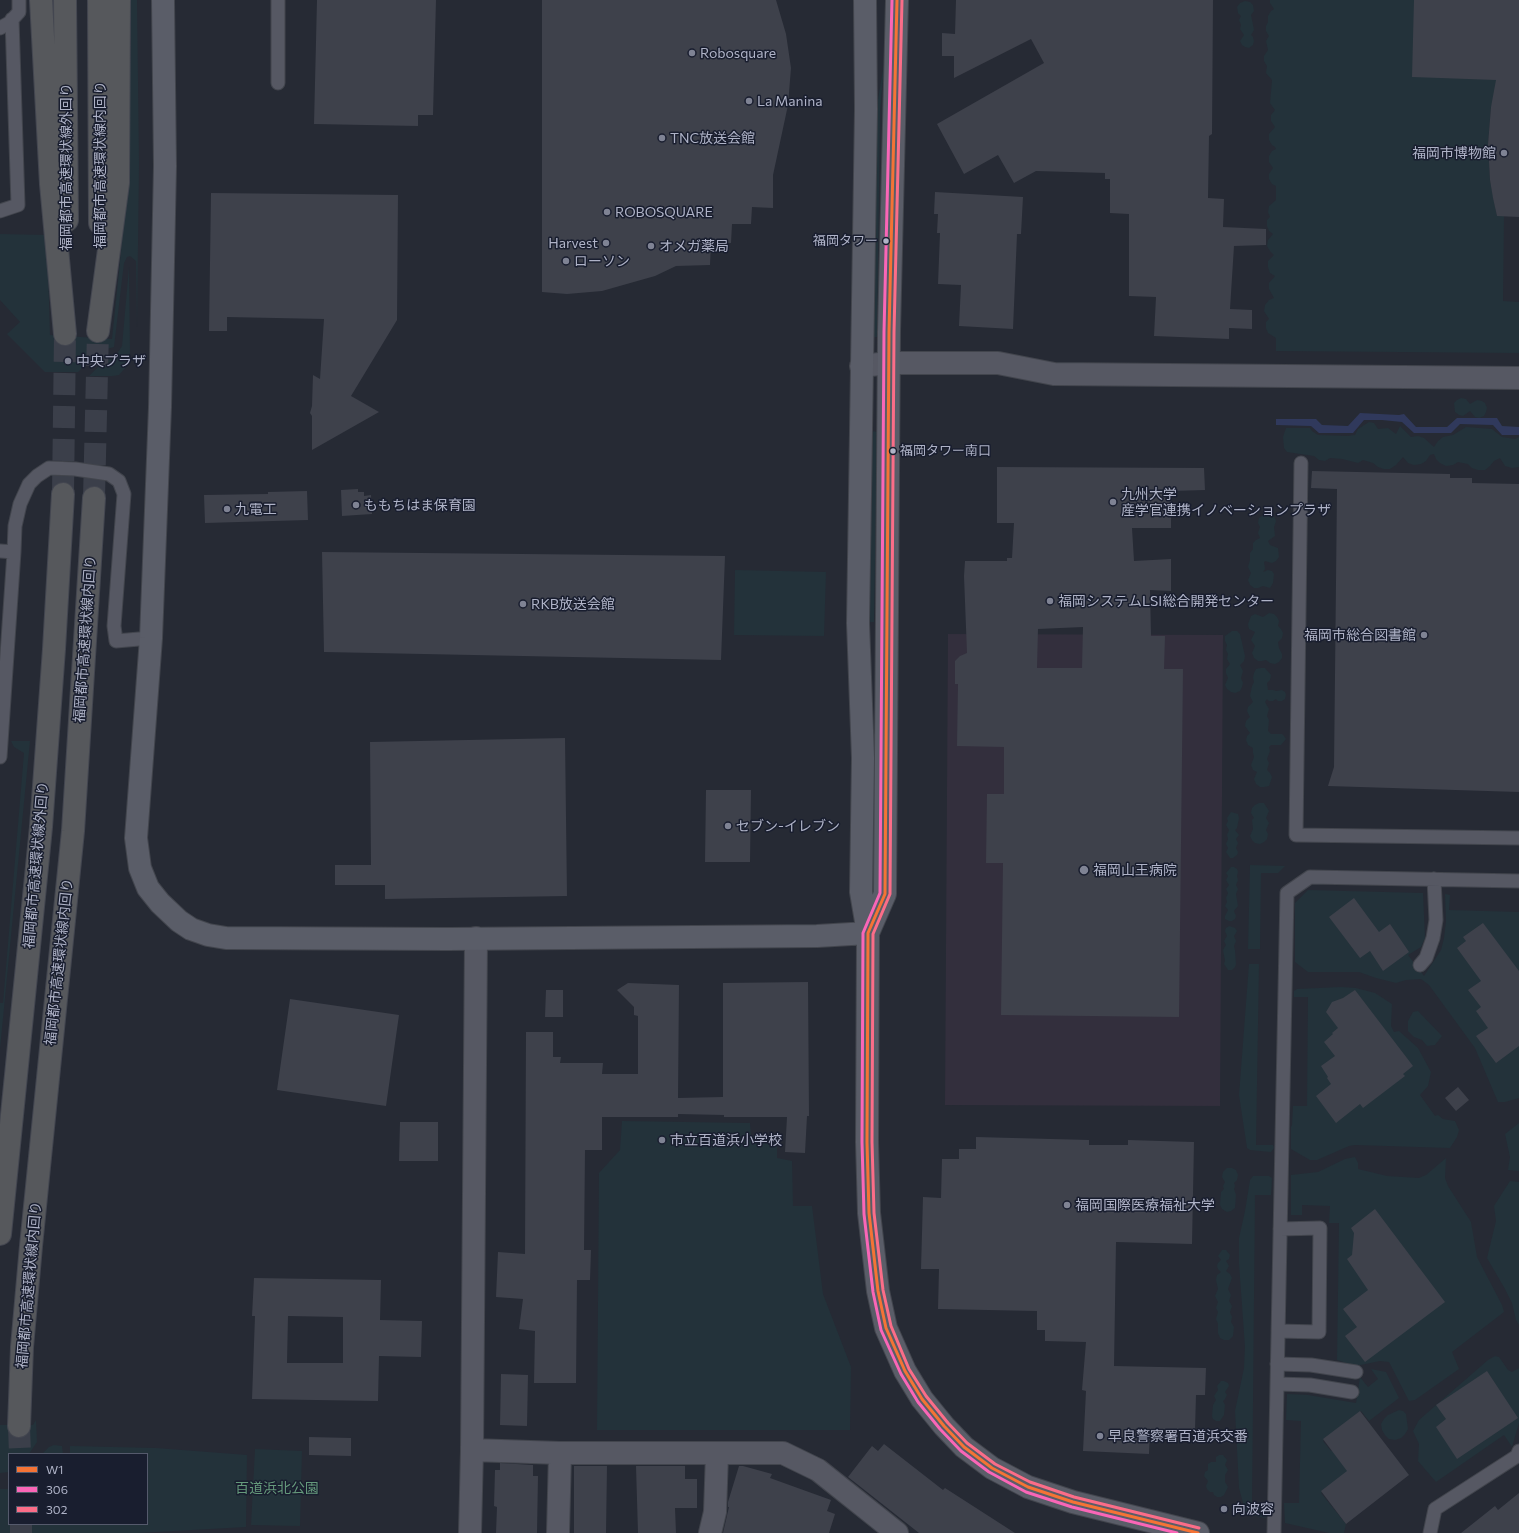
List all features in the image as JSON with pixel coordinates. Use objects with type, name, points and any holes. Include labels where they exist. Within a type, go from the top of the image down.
[{"type":"highway","name":"福岡都市高速環状線外回り","points":[[41,0],[51,184],[65,334],[68,184],[65,0]]},
{"type":"highway","name":"福岡都市高速環状線内回り","points":[[99,0],[101,184],[98,331],[118,184],[119,0]]},
{"type":"highway","name":"福岡都市高速環状線外回り","points":[[0,1234],[41,827],[63,494]]},
{"type":"highway","name":"福岡都市高速環状線内回り","points":[[19,1426],[22,1347],[30,1254],[73,831],[94,498]]},
{"type":"street","points":[[163,0],[165,166],[162,332],[151,638],[136,838],[140,868],[148,888],[169,913],[179,921],[192,929],[208,935],[226,938],[817,936],[868,933]]},
{"type":"street","points":[[865,0],[866,109],[858,623],[862,758],[861,892],[868,933],[867,1142],[869,1213],[878,1291],[886,1328],[905,1371],[922,1399],[944,1426],[964,1447],[992,1468],[1028,1487],[1073,1502],[1195,1533]]},
{"type":"street","points":[[868,933],[885,894],[889,363],[897,0]]},
{"type":"street","points":[[861,366],[889,363],[998,363],[1054,374],[1519,378]]},
{"type":"street","points":[[470,1533],[476,938]]},
{"type":"street","points":[[472,1450],[560,1453],[783,1454],[818,1470],[873,1526],[898,1533]]},
{"type":"street","points":[[558,1533],[560,1453]]},
{"type":"street","points":[[710,1533],[716,1512],[717,1454]]},
{"type":"lane","points":[[0,28],[9,23],[19,12],[19,0]]},
{"type":"lane","points":[[278,0],[278,83]]},
{"type":"lane","points":[[0,211],[18,205],[12,19]]},
{"type":"lane","points":[[1301,463],[1296,835],[1519,838]]},
{"type":"lane","points":[[0,758],[15,526],[20,504],[29,484],[37,476],[49,468],[75,469],[109,474],[119,481],[124,494],[114,626],[116,641],[151,638]]},
{"type":"lane","points":[[0,551],[14,552]]},
{"type":"lane","points":[[1274,1533],[1287,893],[1310,877],[1519,881]]},
{"type":"lane","points":[[1420,965],[1426,958],[1434,938],[1436,920],[1434,879]]},
{"type":"lane","points":[[1278,1331],[1319,1332],[1320,1228],[1280,1229]]},
{"type":"lane","points":[[1277,1364],[1311,1365],[1356,1372]]},
{"type":"lane","points":[[1277,1384],[1310,1385],[1352,1392]]},
{"type":"lane","points":[[1430,1533],[1435,1509],[1517,1456],[1519,1451]]},
{"type":"shaded area","name":"福岡山王病院","points":[[948,634],[1223,635],[1220,1106],[945,1105]]},
{"type":"green space","points":[[130,0],[137,0],[139,163],[137,327],[136,261],[130,256],[127,257],[124,263],[114,347],[99,351],[78,372],[45,372],[7,334],[20,322],[0,300],[0,234],[47,235],[50,335],[112,339],[121,252],[131,42]]},
{"type":"green space","points":[[1270,0],[1506,0],[1506,72],[1491,107],[1488,144],[1490,180],[1497,216],[1504,216],[1503,301],[1519,302],[1519,353],[1276,351],[1276,338],[1268,333],[1266,322],[1269,319],[1264,311],[1265,305],[1269,300],[1274,298],[1269,289],[1269,283],[1275,276],[1270,273],[1268,267],[1268,261],[1274,255],[1267,246],[1268,240],[1273,234],[1269,231],[1267,226],[1267,220],[1270,217],[1268,212],[1269,206],[1276,200],[1276,186],[1272,184],[1269,179],[1269,174],[1273,168],[1269,162],[1269,156],[1272,151],[1276,149],[1269,140],[1269,134],[1275,127],[1271,121],[1271,115],[1275,110],[1270,103],[1272,80],[1266,73],[1267,66],[1264,61],[1264,56],[1268,50],[1266,41],[1269,36],[1266,31],[1266,26],[1268,16],[1274,9],[1270,3]]},
{"type":"green space","points":[[1245,1],[1250,2],[1253,5],[1254,11],[1251,15],[1254,30],[1251,35],[1254,41],[1253,45],[1249,48],[1242,45],[1240,41],[1244,35],[1240,29],[1241,25],[1239,20],[1241,16],[1238,13],[1237,7],[1240,3]]},
{"type":"green space","points":[[885,58],[880,111],[877,337],[873,337],[876,111]]},
{"type":"green space","points":[[129,267],[130,353],[127,366],[119,375],[89,376],[103,362],[115,357],[122,346]]},
{"type":"green space","points":[[1461,398],[1466,399],[1470,404],[1477,400],[1485,403],[1487,408],[1484,416],[1479,418],[1475,417],[1470,411],[1463,416],[1455,412],[1454,403]]},
{"type":"green space","points":[[1369,422],[1374,423],[1378,429],[1388,428],[1396,434],[1400,426],[1411,437],[1418,436],[1424,438],[1434,447],[1443,437],[1453,435],[1466,427],[1492,429],[1502,437],[1515,439],[1519,437],[1519,467],[1512,468],[1505,466],[1500,458],[1494,461],[1485,470],[1478,470],[1472,468],[1468,464],[1458,462],[1453,465],[1446,466],[1436,459],[1434,454],[1430,455],[1426,461],[1421,464],[1414,465],[1408,463],[1403,457],[1390,469],[1384,469],[1363,460],[1358,463],[1330,458],[1325,461],[1319,460],[1314,456],[1287,452],[1284,448],[1283,437],[1286,428],[1310,428],[1318,435],[1348,436],[1355,435],[1358,429]]},
{"type":"green space","points":[[872,431],[877,432],[874,622],[870,622]]},
{"type":"green space","points":[[1266,513],[1271,513],[1276,521],[1274,527],[1275,536],[1268,541],[1270,545],[1278,548],[1279,557],[1272,563],[1264,562],[1265,569],[1263,572],[1268,570],[1272,571],[1274,574],[1273,583],[1270,588],[1263,586],[1254,588],[1250,585],[1248,580],[1251,573],[1248,567],[1250,553],[1253,549],[1253,543],[1260,538],[1258,533],[1260,527],[1258,523],[1259,518]]},
{"type":"green space","points":[[735,570],[826,572],[824,636],[734,635]]},
{"type":"green space","points":[[1269,613],[1274,614],[1277,617],[1279,621],[1278,626],[1283,633],[1282,638],[1278,642],[1282,658],[1275,664],[1266,660],[1258,661],[1254,658],[1252,653],[1255,646],[1251,640],[1255,632],[1249,629],[1248,624],[1251,616],[1255,614],[1263,617]]},
{"type":"green space","points":[[1232,631],[1237,631],[1240,634],[1245,656],[1244,661],[1240,665],[1243,671],[1241,678],[1243,683],[1242,687],[1240,691],[1235,693],[1227,689],[1225,685],[1228,678],[1226,669],[1230,664],[1227,659],[1228,654],[1226,650],[1227,645],[1225,636]]},
{"type":"green space","points":[[1265,668],[1271,675],[1270,680],[1267,683],[1268,690],[1282,690],[1286,695],[1285,699],[1282,701],[1278,701],[1276,699],[1269,701],[1267,699],[1265,702],[1269,709],[1267,716],[1269,720],[1268,731],[1271,734],[1282,734],[1286,739],[1281,745],[1271,745],[1269,747],[1270,751],[1267,759],[1269,763],[1267,770],[1272,777],[1269,786],[1264,787],[1260,787],[1256,784],[1254,779],[1257,772],[1253,770],[1251,765],[1254,757],[1253,748],[1248,745],[1246,740],[1250,733],[1245,726],[1246,721],[1250,717],[1247,711],[1248,707],[1253,702],[1250,696],[1254,682],[1254,673],[1256,669]]},
{"type":"green space","points":[[11,741],[30,741],[0,1049],[0,1003],[3,1003],[24,753],[14,747]]},
{"type":"green space","points":[[1259,803],[1264,803],[1269,811],[1266,818],[1269,823],[1266,830],[1268,834],[1267,839],[1260,844],[1255,843],[1250,836],[1253,829],[1252,820],[1254,818],[1251,813],[1252,808]]},
{"type":"green space","points":[[1231,812],[1238,814],[1239,818],[1237,828],[1235,830],[1239,835],[1236,839],[1238,843],[1236,848],[1238,852],[1233,858],[1230,858],[1226,852],[1228,848],[1226,844],[1229,830],[1226,825],[1228,821],[1227,818]]},
{"type":"green space","points":[[1250,865],[1285,866],[1278,873],[1261,873],[1260,949],[1248,949]]},
{"type":"green space","points":[[1231,867],[1237,869],[1238,872],[1238,880],[1236,885],[1238,889],[1236,894],[1238,906],[1234,911],[1236,916],[1235,919],[1229,921],[1225,919],[1228,910],[1225,906],[1228,893],[1226,889],[1229,885],[1226,880],[1228,876],[1226,873]]},
{"type":"green space","points":[[1308,890],[1423,893],[1425,938],[1421,947],[1408,955],[1424,976],[1441,950],[1446,921],[1445,894],[1450,895],[1449,910],[1519,912],[1519,1098],[1505,1102],[1498,1102],[1475,1048],[1429,985],[1421,979],[1406,980],[1396,983],[1359,972],[1308,972],[1295,962],[1295,903]]},
{"type":"green space","points":[[1229,926],[1235,928],[1237,931],[1234,936],[1236,941],[1234,946],[1236,964],[1232,970],[1228,970],[1224,964],[1225,961],[1223,950],[1226,945],[1224,941],[1227,936],[1225,931]]},
{"type":"green space","points":[[1249,964],[1259,964],[1256,1145],[1273,1145],[1274,1148],[1271,1152],[1250,1150],[1247,1148],[1239,1095]]},
{"type":"green space","points":[[1341,987],[1356,988],[1375,993],[1392,1004],[1391,1026],[1394,1032],[1399,1031],[1418,1048],[1431,1072],[1428,1086],[1420,1095],[1435,1116],[1438,1115],[1443,1119],[1455,1121],[1459,1130],[1457,1137],[1450,1148],[1355,1145],[1349,1146],[1317,1160],[1310,1160],[1291,1149],[1293,1106],[1307,1106],[1308,997],[1294,997],[1294,991],[1297,989]]},
{"type":"green space","points":[[1418,1011],[1442,1036],[1435,1045],[1427,1046],[1422,1040],[1414,1037],[1408,1031],[1408,1021],[1413,1012]]},
{"type":"green space","points":[[622,1121],[750,1123],[751,1136],[777,1136],[777,1158],[792,1161],[793,1206],[812,1206],[823,1294],[851,1367],[850,1430],[597,1430],[599,1173],[620,1150]]},
{"type":"green space","points":[[1519,1123],[1519,1171],[1508,1170],[1510,1157],[1505,1134]]},
{"type":"green space","points":[[1355,1157],[1358,1163],[1358,1169],[1387,1176],[1419,1178],[1426,1175],[1446,1158],[1445,1178],[1448,1186],[1471,1222],[1477,1257],[1502,1305],[1504,1312],[1452,1352],[1459,1369],[1415,1400],[1409,1401],[1389,1362],[1380,1361],[1356,1366],[1337,1360],[1339,1223],[1329,1223],[1330,1206],[1302,1205],[1302,1215],[1291,1215],[1291,1175],[1318,1172],[1345,1159]]},
{"type":"green space","points":[[1227,1168],[1236,1170],[1238,1175],[1237,1180],[1234,1183],[1236,1195],[1235,1208],[1227,1212],[1222,1209],[1220,1205],[1221,1192],[1224,1189],[1223,1186],[1225,1182],[1222,1177],[1223,1172]]},
{"type":"green space","points":[[1253,1176],[1269,1176],[1272,1178],[1271,1195],[1255,1195],[1252,1506],[1266,1507],[1266,1518],[1246,1514],[1239,1488],[1235,1411],[1244,1368],[1245,1347],[1239,1264],[1239,1238],[1250,1180]]},
{"type":"green space","points":[[1510,1181],[1519,1182],[1519,1325],[1516,1320],[1512,1303],[1487,1258],[1496,1221],[1494,1206]]},
{"type":"green space","points":[[1222,1250],[1226,1250],[1230,1255],[1229,1259],[1226,1261],[1229,1266],[1226,1271],[1232,1278],[1228,1289],[1231,1295],[1229,1301],[1232,1306],[1230,1312],[1232,1317],[1231,1322],[1234,1327],[1233,1336],[1229,1340],[1220,1338],[1216,1319],[1218,1312],[1216,1308],[1218,1302],[1215,1296],[1218,1289],[1216,1280],[1217,1275],[1221,1272],[1217,1266],[1221,1260],[1218,1256]]},
{"type":"green space","points":[[1495,1356],[1499,1357],[1508,1370],[1512,1372],[1519,1368],[1519,1423],[1512,1447],[1504,1435],[1436,1482],[1418,1461],[1419,1444],[1413,1431],[1419,1420],[1488,1360]]},
{"type":"green space","points":[[1371,1369],[1386,1372],[1399,1398],[1369,1421],[1361,1411],[1323,1441],[1331,1451],[1333,1450],[1349,1471],[1321,1493],[1346,1524],[1344,1533],[1329,1533],[1285,1523],[1284,1503],[1299,1503],[1301,1421],[1286,1420],[1287,1394],[1308,1395],[1356,1403],[1360,1377],[1368,1387],[1378,1379]]},
{"type":"green space","points":[[1221,1381],[1228,1383],[1229,1386],[1225,1392],[1227,1395],[1223,1401],[1225,1405],[1224,1415],[1220,1421],[1216,1421],[1212,1416],[1213,1405],[1216,1400],[1214,1396],[1218,1390],[1217,1386]]},
{"type":"green space","points":[[1399,1410],[1406,1414],[1408,1429],[1401,1438],[1395,1440],[1389,1439],[1382,1430],[1381,1424],[1388,1415]]},
{"type":"green space","points":[[36,1420],[37,1442],[30,1453],[8,1453],[8,1472],[0,1473],[0,1425],[33,1425]]},
{"type":"green space","points":[[54,1445],[62,1446],[63,1453],[43,1453],[49,1447]]},
{"type":"green space","points":[[70,1446],[156,1448],[247,1455],[246,1527],[138,1533],[0,1533],[0,1489],[8,1489],[8,1525],[148,1525],[148,1453],[70,1453]]},
{"type":"green space","name":"百道浜北公園","points":[[255,1449],[302,1451],[300,1526],[251,1525]]},
{"type":"green space","points":[[1223,1455],[1227,1460],[1225,1465],[1228,1470],[1225,1475],[1225,1482],[1228,1487],[1224,1495],[1217,1497],[1213,1492],[1210,1492],[1207,1489],[1206,1486],[1208,1481],[1204,1476],[1205,1472],[1208,1470],[1208,1464],[1211,1462],[1216,1462],[1216,1457]]},
{"type":"water","points":[[1360,413],[1404,414],[1416,427],[1447,427],[1457,418],[1497,418],[1502,426],[1519,427],[1519,435],[1502,435],[1493,425],[1460,424],[1451,433],[1414,433],[1402,422],[1382,420],[1364,420],[1353,433],[1319,433],[1311,426],[1276,425],[1276,419],[1316,419],[1322,425],[1348,426]]},
{"type":"building","points":[[317,0],[436,0],[433,115],[418,115],[418,126],[314,124]]},
{"type":"building","name":"TNC放送会館","points":[[542,0],[776,0],[786,34],[791,68],[788,105],[773,175],[773,208],[752,207],[751,224],[732,224],[731,243],[711,242],[710,265],[676,266],[655,276],[602,291],[567,294],[542,292]]},
{"type":"building","points":[[956,0],[1213,0],[1212,134],[1209,136],[1208,198],[1224,199],[1223,227],[1266,229],[1266,245],[1234,246],[1230,309],[1252,310],[1252,329],[1229,328],[1229,339],[1154,336],[1156,297],[1129,296],[1129,214],[1110,213],[1110,179],[1105,179],[1105,173],[1036,171],[1014,183],[998,155],[964,174],[937,124],[1044,63],[1031,39],[954,78],[954,56],[942,56],[942,33],[955,34]]},
{"type":"building","points":[[1414,0],[1519,0],[1519,217],[1497,216],[1493,198],[1490,180],[1488,144],[1491,107],[1496,80],[1412,77]]},
{"type":"building","points":[[935,192],[1023,197],[1021,234],[1017,234],[1013,329],[959,326],[961,285],[938,284],[940,233],[937,233],[938,214],[934,214]]},
{"type":"building","points":[[211,193],[398,195],[397,320],[351,396],[379,412],[312,450],[312,416],[310,413],[312,406],[313,375],[320,379],[324,319],[227,317],[227,331],[209,331]]},
{"type":"building","points":[[997,467],[1204,468],[1205,490],[1171,491],[1171,528],[1132,528],[1134,561],[1171,559],[1171,591],[1150,590],[1151,636],[1165,636],[1164,669],[1183,669],[1179,1017],[1001,1015],[1003,863],[986,863],[987,794],[1004,794],[1004,747],[957,746],[958,684],[955,684],[955,661],[960,656],[967,653],[964,576],[965,561],[1007,561],[1007,558],[1012,558],[1014,523],[997,523]],"holes":[[[1083,627],[1082,668],[1037,668],[1038,629]]]},
{"type":"building","points":[[1312,471],[1450,474],[1450,478],[1472,478],[1472,483],[1519,484],[1519,792],[1328,786],[1334,767],[1337,489],[1311,488]]},
{"type":"building","name":"ももちはま保育園","points":[[358,489],[358,492],[364,492],[364,496],[371,495],[372,514],[342,516],[341,490]]},
{"type":"building","points":[[307,491],[308,520],[205,523],[204,495],[268,494],[268,492]]},
{"type":"building","name":"RKB放送会館","points":[[322,552],[725,556],[721,660],[324,652]]},
{"type":"building","points":[[565,738],[567,896],[385,899],[385,885],[335,885],[335,865],[371,865],[370,742]]},
{"type":"building","name":"セブン-イレブン","points":[[706,790],[751,790],[750,862],[705,862]]},
{"type":"building","points":[[1354,898],[1379,932],[1390,924],[1409,952],[1383,971],[1370,951],[1360,958],[1329,917]]},
{"type":"building","points":[[1483,923],[1519,971],[1519,1046],[1496,1063],[1476,1036],[1488,1028],[1476,1011],[1481,1007],[1468,990],[1481,981],[1457,948],[1466,941],[1463,937]]},
{"type":"building","points":[[808,982],[809,1116],[807,1116],[805,1153],[785,1152],[787,1117],[724,1117],[724,1115],[678,1114],[678,1117],[602,1117],[602,1150],[585,1150],[584,1250],[591,1250],[590,1280],[577,1280],[576,1383],[534,1383],[535,1331],[519,1329],[523,1299],[496,1297],[498,1252],[525,1254],[526,1032],[553,1032],[553,1057],[561,1057],[560,1063],[603,1063],[602,1074],[638,1074],[638,1016],[634,1015],[634,1007],[617,990],[628,983],[679,985],[678,1098],[723,1097],[723,983]]},
{"type":"building","points":[[546,990],[563,990],[563,1017],[545,1017]]},
{"type":"building","points":[[1355,990],[1413,1066],[1403,1074],[1405,1076],[1363,1108],[1360,1104],[1336,1123],[1316,1096],[1331,1084],[1321,1066],[1335,1056],[1324,1042],[1338,1028],[1326,1012],[1332,1002],[1343,998]]},
{"type":"building","points":[[290,999],[399,1015],[386,1106],[277,1090]]},
{"type":"building","points":[[1458,1087],[1469,1100],[1456,1111],[1445,1098]]},
{"type":"building","points":[[400,1122],[438,1122],[438,1161],[399,1161]]},
{"type":"building","name":"福岡国際医療福祉大学","points":[[976,1137],[1089,1140],[1089,1145],[1128,1145],[1128,1140],[1194,1142],[1192,1244],[1116,1242],[1114,1366],[1206,1368],[1205,1395],[1196,1395],[1195,1430],[1150,1429],[1149,1454],[1083,1451],[1086,1391],[1082,1390],[1086,1342],[1045,1341],[1045,1330],[1037,1330],[1037,1311],[938,1309],[939,1269],[921,1269],[923,1197],[941,1198],[942,1159],[959,1159],[959,1149],[976,1149]]},
{"type":"building","points":[[1375,1209],[1445,1302],[1365,1362],[1345,1336],[1357,1327],[1343,1309],[1368,1290],[1347,1259],[1352,1255],[1354,1233],[1351,1228]]},
{"type":"building","points":[[254,1278],[381,1280],[380,1320],[422,1321],[421,1357],[379,1356],[378,1401],[252,1399],[255,1316],[252,1316]],"holes":[[[288,1316],[343,1317],[343,1363],[287,1363]]]},
{"type":"building","points":[[1487,1371],[1518,1418],[1457,1459],[1436,1427],[1446,1419],[1436,1405]]},
{"type":"building","points":[[501,1374],[528,1375],[527,1426],[500,1425]]},
{"type":"building","points":[[1360,1411],[1409,1475],[1346,1524],[1321,1491],[1347,1471],[1323,1439]]},
{"type":"building","points":[[309,1437],[351,1438],[351,1456],[309,1455]]},
{"type":"building","points":[[884,1444],[943,1490],[945,1488],[1015,1533],[919,1533],[848,1477],[872,1446],[878,1451]]},
{"type":"building","points":[[500,1463],[533,1465],[533,1476],[538,1476],[537,1533],[496,1533],[497,1507],[494,1506],[495,1470],[500,1470]]},
{"type":"building","points":[[574,1466],[607,1466],[606,1533],[574,1533]]},
{"type":"building","points":[[636,1466],[685,1466],[685,1479],[697,1479],[697,1508],[675,1508],[676,1533],[638,1533]]},
{"type":"building","points":[[739,1466],[772,1474],[770,1478],[831,1500],[827,1511],[835,1514],[829,1533],[723,1533],[729,1507],[728,1502]]},
{"type":"building","points":[[1519,1493],[1519,1533],[1461,1533],[1495,1506],[1498,1510]]},
{"type":"tunnel","points":[[94,498],[98,331]]},
{"type":"tunnel","points":[[63,494],[65,334]]},
{"type":"tunnel","points":[[19,1426],[20,1453]]},
{"type":"tunnel","points":[[21,1525],[21,1533]]},
{"type":"transit line","name":"306","points":[[892,0],[884,332],[880,893],[863,933],[862,1142],[864,1214],[873,1292],[881,1330],[901,1374],[918,1402],[940,1429],[961,1451],[989,1472],[1026,1492],[1072,1507],[1177,1533]]},
{"type":"transit line","name":"W1","points":[[897,0],[889,332],[885,894],[868,933],[867,1142],[869,1213],[878,1291],[886,1328],[905,1371],[922,1399],[944,1426],[964,1447],[992,1468],[1028,1487],[1073,1502],[1198,1533]]},
{"type":"transit line","name":"302","points":[[902,0],[894,332],[890,894],[873,934],[872,1142],[874,1213],[883,1290],[891,1326],[909,1369],[926,1396],[967,1443],[995,1464],[1030,1482],[1074,1497],[1199,1528]]},
{"type":"place","name":"Robosquare","points":[[692,53]]},
{"type":"place","name":"La Manina","points":[[749,101]]},
{"type":"place","name":"TNC放送会館","points":[[662,138]]},
{"type":"place","name":"福岡市博物館","points":[[1504,153]]},
{"type":"place","name":"ROBOSQUARE","points":[[607,212]]},
{"type":"place","name":"福岡タワー","points":[[886,241]]},
{"type":"place","name":"Harvest","points":[[606,243]]},
{"type":"place","name":"オメガ薬局","points":[[651,246]]},
{"type":"place","name":"ローソン","points":[[566,261]]},
{"type":"place","name":"中央プラザ","points":[[68,361]]},
{"type":"place","name":"福岡タワー南口","points":[[893,451]]},
{"type":"place","name":"九州大学 産学官連携イノベーションプラザ","points":[[1113,502]]},
{"type":"place","name":"ももちはま保育園","points":[[356,505]]},
{"type":"place","name":"九電工","points":[[227,509]]},
{"type":"place","name":"福岡システムLSI総合開発センター","points":[[1050,601]]},
{"type":"place","name":"RKB放送会館","points":[[523,604]]},
{"type":"place","name":"福岡市総合図書館","points":[[1424,635]]},
{"type":"place","name":"セブン-イレブン","points":[[728,826]]},
{"type":"place","name":"福岡山王病院","points":[[1084,870]]},
{"type":"place","name":"市立百道浜小学校","points":[[662,1140]]},
{"type":"place","name":"福岡国際医療福祉大学","points":[[1067,1205]]},
{"type":"place","name":"早良警察署百道浜交番","points":[[1100,1436]]},
{"type":"place","name":"向波容","points":[[1224,1509]]}]
